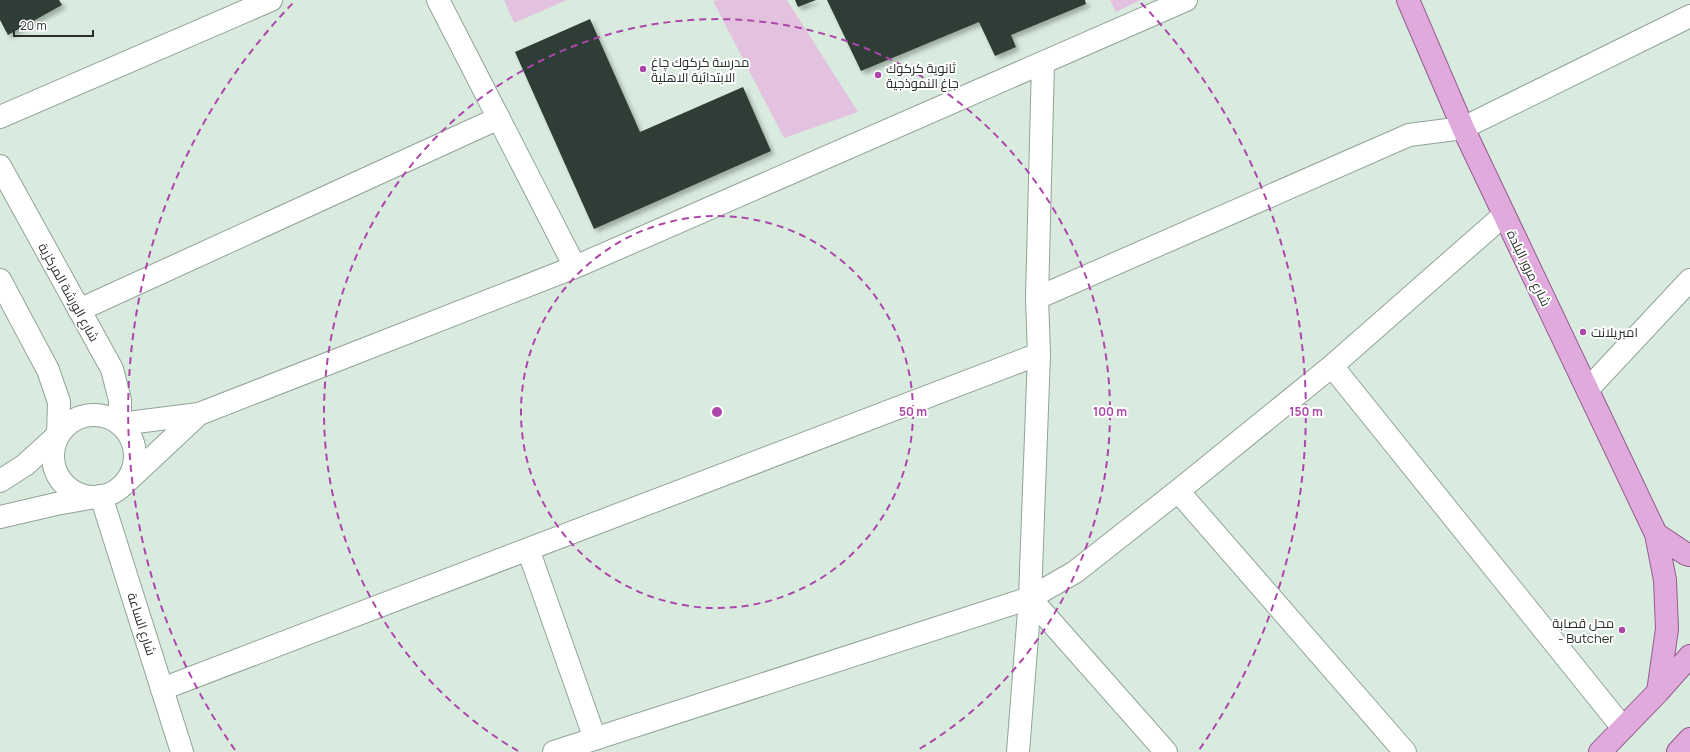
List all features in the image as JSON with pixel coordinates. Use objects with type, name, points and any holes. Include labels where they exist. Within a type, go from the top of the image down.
[{"type":"main road","name":"شارع مرور البلدة","points":[[1408,0],[1462,128],[1656,534],[1665,580],[1667,629],[1658,692]]},
{"type":"main road","points":[[1656,534],[1690,555]]},
{"type":"main road","points":[[1600,752],[1658,692],[1690,656]]},
{"type":"main road","points":[[1678,752],[1690,739]]},
{"type":"street","points":[[0,117],[271,0]]},
{"type":"street","points":[[438,0],[575,267]]},
{"type":"street","points":[[120,424],[199,414],[575,267],[1186,0]]},
{"type":"street","points":[[1037,298],[1409,135],[1462,128],[1690,16]]},
{"type":"street","points":[[1018,752],[1030,598],[1039,354],[1037,298],[1043,63]]},
{"type":"street","points":[[79,310],[499,118]]},
{"type":"street","name":"شارع الورشة المركزية","points":[[0,166],[112,369],[120,400],[120,424]]},
{"type":"street","points":[[554,752],[1030,598],[1075,572],[1178,491],[1332,366],[1504,215]]},
{"type":"street","points":[[0,280],[48,370],[59,402],[58,435],[53,447],[53,461],[56,473],[64,484],[75,492],[88,497],[101,496]]},
{"type":"street","points":[[1588,389],[1690,280]]},
{"type":"street","points":[[162,688],[1039,354]]},
{"type":"street","points":[[1332,366],[1624,728]]},
{"type":"street","points":[[0,481],[25,465],[58,435],[67,424],[80,417],[94,414],[108,417],[120,424],[129,434],[134,447],[135,462],[130,475],[122,486]]},
{"type":"street","points":[[0,517],[112,493],[122,486],[199,414]]},
{"type":"street","points":[[1178,491],[1405,752]]},
{"type":"street","name":"شارع الساعة","points":[[101,496],[182,752]]},
{"type":"street","points":[[528,549],[595,739]]},
{"type":"street","points":[[1030,598],[1166,752]]},
{"type":"shaded area","points":[[504,0],[567,0],[514,23]]},
{"type":"shaded area","points":[[787,0],[858,112],[784,138],[713,1]]},
{"type":"shaded area","points":[[1110,0],[1141,0],[1116,12]]},
{"type":"building","points":[[0,0],[59,0],[62,5],[8,35],[0,20]]},
{"type":"building","points":[[795,0],[816,0],[798,7]]},
{"type":"building","points":[[827,0],[1085,0],[1086,4],[1011,35],[1016,47],[995,56],[979,22],[861,71]]},
{"type":"building","points":[[590,19],[640,132],[743,87],[771,151],[594,229],[515,52]]},
{"type":"place","name":"مدرسة كركوك چاغ الابتدائية الاهلية","points":[[643,69]]},
{"type":"place","name":"ثانوية كركوك جاغ النموذجية","points":[[878,75]]},
{"type":"place","name":"امبريلانت","points":[[1583,332]]},
{"type":"place","name":"محل قصابة - Butcher","points":[[1622,630]]}]
